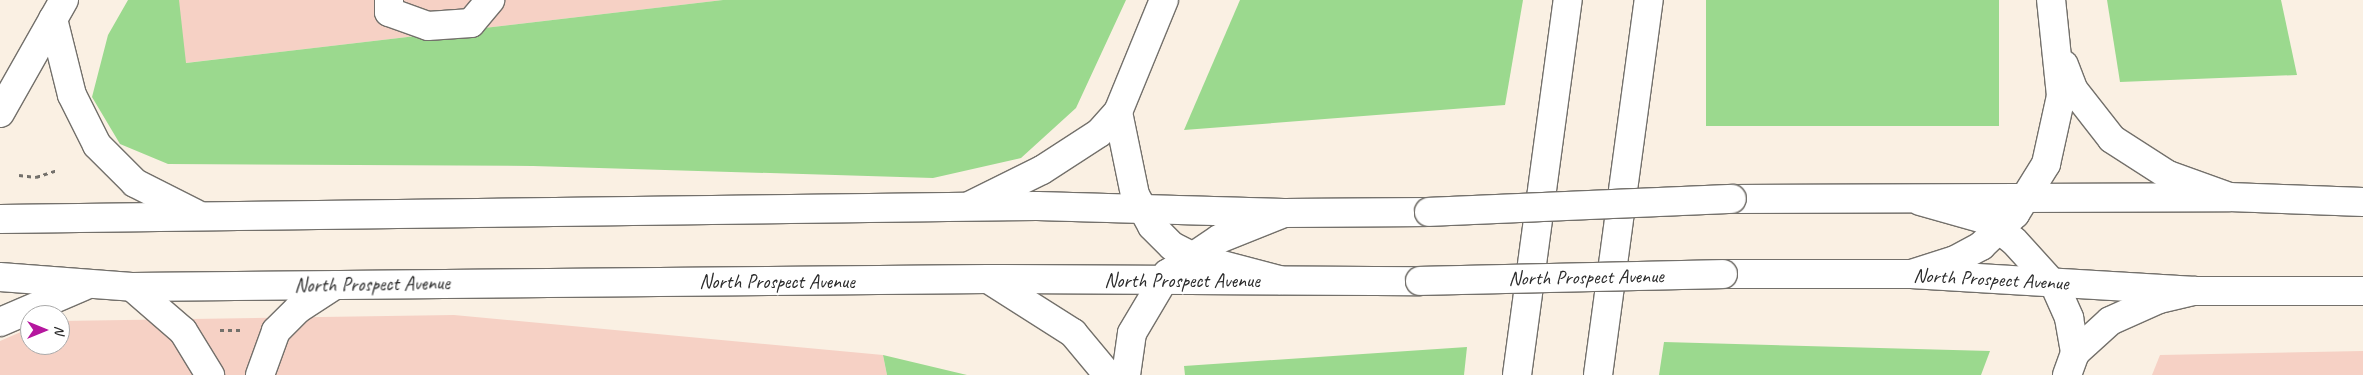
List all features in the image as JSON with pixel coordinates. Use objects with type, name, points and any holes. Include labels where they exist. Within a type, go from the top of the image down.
[{"type":"main road","points":[[389,0],[389,12],[428,26],[472,23],[490,0]]},
{"type":"main road","points":[[969,206],[1042,170],[1099,133],[1118,112],[1164,0]]},
{"type":"main road","points":[[1517,375],[1568,0]]},
{"type":"main road","points":[[1598,375],[1649,0]]},
{"type":"main road","points":[[1911,274],[1955,260],[2000,230],[2025,201],[2046,164],[2056,133],[2061,96],[2059,52],[2051,0]]},
{"type":"main road","points":[[0,113],[58,10]]},
{"type":"main road","points":[[58,10],[72,96],[97,145],[135,183],[207,218]]},
{"type":"main road","points":[[2059,52],[2073,89],[2112,140],[2168,175],[2229,197]]},
{"type":"main road","points":[[0,84],[24,68]]},
{"type":"main road","points":[[1118,112],[1128,168],[1142,209],[1172,246],[1190,255],[1280,280]]},
{"type":"main road","points":[[0,219],[207,218],[969,206],[1284,213],[1429,212],[1732,199],[2025,201],[2229,197],[2363,202]]},
{"type":"main road","points":[[1920,201],[1955,208],[2000,230],[2052,282],[2069,318],[2071,364]]},
{"type":"main road","points":[[1126,375],[1132,334],[1163,279],[1190,255],[1236,231],[1284,213]]},
{"type":"main road","name":"North Prospect Avenue","points":[[0,277],[84,286],[132,287],[988,279],[1420,281],[1723,274],[1911,274],[2194,291],[2363,291]]},
{"type":"main road","points":[[988,279],[1073,333],[1108,375]]},
{"type":"main road","points":[[260,375],[276,331],[298,309],[335,285]]},
{"type":"main road","points":[[0,322],[84,286]]},
{"type":"main road","points":[[132,287],[183,331],[210,375]]},
{"type":"main road","points":[[2071,364],[2090,335],[2137,307],[2194,291]]},
{"type":"path","points":[[19,175],[36,177],[58,170]]},
{"type":"path","points":[[212,330],[252,330]]},
{"type":"shaded area","points":[[128,0],[723,0],[185,63]]},
{"type":"shaded area","points":[[454,315],[883,355],[887,375],[0,375],[0,341],[20,332],[20,355],[70,355],[70,321]]},
{"type":"shaded area","points":[[2363,351],[2363,375],[2152,375],[2160,355]]},
{"type":"green space","points":[[128,0],[179,0],[186,63],[723,0],[1126,0],[1076,108],[1021,158],[933,178],[533,166],[168,164],[120,144],[92,97],[108,35]]},
{"type":"green space","points":[[1240,0],[1523,0],[1505,105],[1184,130]]},
{"type":"green space","points":[[1706,0],[1999,0],[1999,126],[1706,126]]},
{"type":"green space","points":[[2107,0],[2281,0],[2297,75],[2120,82]]},
{"type":"green space","points":[[1664,342],[1990,351],[1981,375],[1659,375]]},
{"type":"green space","points":[[1467,347],[1464,375],[1185,375],[1184,366]]},
{"type":"green space","points":[[883,355],[967,375],[887,375]]}]
